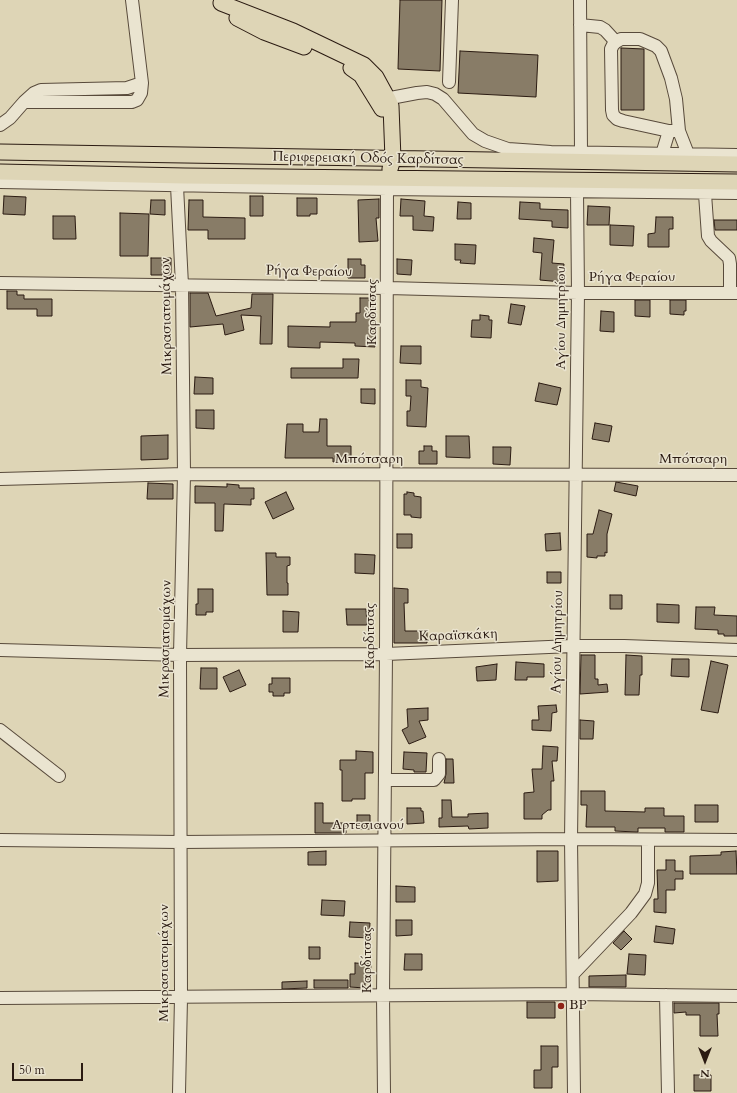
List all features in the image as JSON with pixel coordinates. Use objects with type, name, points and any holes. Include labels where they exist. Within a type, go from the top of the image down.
[{"type":"main road","points":[[220,1],[234,17],[264,32],[337,60],[362,75],[383,100],[392,114],[387,184]]},
{"type":"main road","name":"Περιφερειακή Οδός Καρδίτσας","points":[[0,152],[737,164]]},
{"type":"main road","name":"Περιφερειακή Οδός Καρδίτσας","points":[[0,172],[185,176],[387,184],[737,182]]},
{"type":"street","points":[[0,125],[10,118],[34,93],[41,90],[127,88],[142,83],[132,0]]},
{"type":"street","points":[[449,82],[452,0]]},
{"type":"street","points":[[580,0],[581,152]]},
{"type":"street","points":[[580,25],[600,27],[605,30],[616,42]]},
{"type":"street","points":[[662,154],[674,131],[676,99],[671,78],[661,51],[656,46],[640,39],[621,39],[616,42],[611,49],[613,115],[623,122],[674,131],[688,154]]},
{"type":"street","points":[[383,100],[417,92],[435,94],[443,98],[473,134],[496,146],[508,149],[551,152],[737,155]]},
{"type":"street","points":[[0,182],[177,186],[387,184],[577,191],[705,194],[737,193]]},
{"type":"street","name":"Καρδίτσας","points":[[384,1093],[383,996],[388,288],[387,184]]},
{"type":"street","name":"Μικρασιατομάχων","points":[[177,186],[182,285],[184,474],[180,655],[181,998],[179,1093]]},
{"type":"street","name":"Αγίου Δημητρίου","points":[[574,1093],[571,839],[572,646],[578,293],[577,191]]},
{"type":"street","points":[[705,194],[708,236],[711,241],[729,258],[734,293]]},
{"type":"street","name":"Ρήγα Φεραίου","points":[[0,283],[388,288],[578,293],[734,293]]},
{"type":"street","name":"Μπότσαρη","points":[[0,479],[184,474],[737,475]]},
{"type":"street","name":"Καραϊσκάκη","points":[[0,650],[180,655],[386,654],[572,646],[652,646],[737,650]]},
{"type":"street","points":[[0,730],[59,776]]},
{"type":"street","points":[[385,780],[434,780],[439,774],[439,759]]},
{"type":"street","name":"Αρτεσιανού","points":[[0,840],[180,842],[571,839],[737,840]]},
{"type":"street","points":[[573,974],[631,913],[645,894],[648,883],[648,840]]},
{"type":"street","points":[[0,998],[181,998],[573,994],[737,996]]},
{"type":"street","points":[[666,995],[668,1093]]},
{"type":"building","points":[[400,0],[442,0],[440,71],[398,69]]},
{"type":"building","points":[[621,48],[644,49],[644,110],[621,110]]},
{"type":"building","points":[[460,51],[538,55],[536,97],[458,93]]},
{"type":"building","points":[[4,196],[26,197],[25,215],[3,214]]},
{"type":"building","points":[[250,196],[263,196],[263,216],[250,216]]},
{"type":"building","points":[[297,198],[317,198],[317,214],[310,214],[310,216],[297,216]]},
{"type":"building","points":[[379,199],[379,218],[376,218],[378,241],[359,242],[358,200]]},
{"type":"building","points":[[401,199],[425,201],[424,216],[434,217],[433,231],[413,230],[413,216],[400,216]]},
{"type":"building","points":[[151,200],[165,200],[165,215],[150,214]]},
{"type":"building","points":[[189,200],[203,200],[203,217],[245,218],[245,239],[208,239],[208,230],[188,230]]},
{"type":"building","points":[[458,202],[471,203],[471,219],[457,219]]},
{"type":"building","points":[[520,202],[540,203],[540,209],[568,210],[568,228],[552,227],[552,221],[519,219]]},
{"type":"building","points":[[588,206],[610,207],[609,225],[587,225]]},
{"type":"building","points":[[120,213],[149,214],[148,256],[120,256]]},
{"type":"building","points":[[53,216],[75,216],[76,239],[53,239]]},
{"type":"building","points":[[656,217],[673,217],[673,229],[669,229],[669,247],[648,247],[648,234],[655,233]]},
{"type":"building","points":[[714,220],[737,220],[737,230],[715,230]]},
{"type":"building","points":[[610,225],[634,226],[633,246],[610,245]]},
{"type":"building","points":[[534,238],[554,240],[552,263],[564,264],[562,282],[540,280],[542,253],[533,252]]},
{"type":"building","points":[[455,244],[476,245],[475,264],[460,263],[461,260],[455,260]]},
{"type":"building","points":[[151,258],[171,258],[171,275],[151,275]]},
{"type":"building","points":[[348,259],[361,259],[361,265],[365,265],[365,278],[348,278]]},
{"type":"building","points":[[397,259],[412,260],[411,275],[397,274]]},
{"type":"building","points":[[7,291],[17,291],[17,295],[24,295],[24,299],[52,299],[52,316],[37,316],[37,309],[7,309]]},
{"type":"building","points":[[190,293],[208,293],[216,316],[251,308],[252,294],[273,294],[272,344],[260,344],[261,316],[241,315],[244,330],[225,335],[223,324],[190,327]]},
{"type":"building","points":[[360,298],[375,298],[375,347],[355,346],[355,343],[320,342],[320,348],[288,347],[288,326],[330,327],[330,322],[356,322],[356,313],[360,313]]},
{"type":"building","points":[[635,300],[650,300],[650,317],[635,316]]},
{"type":"building","points":[[670,300],[686,300],[686,311],[684,311],[684,315],[670,314]]},
{"type":"building","points":[[511,304],[525,306],[521,325],[508,323]]},
{"type":"building","points":[[601,311],[614,312],[614,332],[600,331]]},
{"type":"building","points":[[480,315],[489,316],[489,320],[492,320],[491,338],[471,337],[472,320],[480,320]]},
{"type":"building","points":[[401,346],[421,346],[421,364],[400,363]]},
{"type":"building","points":[[343,359],[359,359],[358,378],[291,378],[291,368],[343,368]]},
{"type":"building","points":[[195,377],[213,378],[213,394],[194,394]]},
{"type":"building","points":[[406,380],[421,380],[421,387],[428,388],[426,427],[407,426],[407,411],[410,411],[411,396],[406,396]]},
{"type":"building","points":[[539,383],[561,388],[557,405],[535,401]]},
{"type":"building","points":[[361,389],[375,389],[375,404],[361,403]]},
{"type":"building","points":[[196,410],[214,410],[214,429],[196,428]]},
{"type":"building","points":[[320,419],[327,419],[327,446],[351,446],[351,462],[333,462],[333,458],[285,458],[287,424],[303,424],[303,432],[319,432]]},
{"type":"building","points":[[595,423],[612,426],[609,442],[592,439]]},
{"type":"building","points":[[168,435],[168,459],[141,460],[141,436]]},
{"type":"building","points":[[446,436],[469,436],[470,458],[446,457]]},
{"type":"building","points":[[424,446],[432,446],[432,451],[437,451],[437,464],[419,464],[419,451],[424,451]]},
{"type":"building","points":[[493,447],[511,447],[510,465],[493,464]]},
{"type":"building","points":[[616,482],[638,486],[636,496],[614,491]]},
{"type":"building","points":[[148,483],[173,484],[173,499],[147,499]]},
{"type":"building","points":[[227,484],[239,485],[239,488],[254,488],[254,499],[251,499],[251,505],[224,504],[223,531],[215,531],[215,503],[195,503],[195,486],[227,487]]},
{"type":"building","points":[[286,492],[294,509],[273,519],[265,502]]},
{"type":"building","points":[[407,492],[414,493],[414,496],[421,497],[421,518],[411,517],[411,515],[404,515],[404,494],[407,494]]},
{"type":"building","points":[[599,510],[612,514],[607,534],[607,553],[605,552],[605,556],[597,556],[597,558],[587,557],[587,534],[593,534]]},
{"type":"building","points":[[560,533],[561,550],[546,551],[545,534]]},
{"type":"building","points":[[397,534],[412,534],[412,548],[397,548]]},
{"type":"building","points":[[266,553],[276,553],[276,557],[290,557],[290,565],[287,566],[288,595],[267,595]]},
{"type":"building","points":[[355,554],[375,555],[374,574],[355,573]]},
{"type":"building","points":[[547,572],[561,572],[561,583],[547,583]]},
{"type":"building","points":[[394,588],[408,589],[408,603],[404,603],[405,631],[427,631],[427,643],[394,643]]},
{"type":"building","points":[[198,589],[213,589],[213,612],[206,612],[206,615],[196,615]]},
{"type":"building","points":[[610,595],[622,595],[622,609],[610,609]]},
{"type":"building","points":[[657,604],[679,605],[679,623],[657,622]]},
{"type":"building","points":[[696,607],[715,607],[714,615],[737,616],[737,636],[724,636],[724,634],[718,634],[718,630],[695,629]]},
{"type":"building","points":[[346,609],[366,609],[367,625],[347,625]]},
{"type":"building","points":[[283,611],[299,612],[298,632],[283,632]]},
{"type":"building","points":[[581,655],[595,655],[595,679],[598,679],[598,685],[607,684],[608,692],[580,694]]},
{"type":"building","points":[[626,655],[642,656],[642,675],[640,675],[639,695],[625,695]]},
{"type":"building","points":[[672,659],[689,659],[689,677],[671,676]]},
{"type":"building","points":[[711,661],[728,665],[718,713],[701,710]]},
{"type":"building","points":[[516,662],[544,664],[544,677],[527,677],[527,680],[515,680]]},
{"type":"building","points":[[497,664],[496,680],[477,681],[476,667]]},
{"type":"building","points":[[201,668],[217,668],[217,689],[200,689]]},
{"type":"building","points":[[239,670],[246,685],[230,692],[223,677]]},
{"type":"building","points":[[272,678],[290,678],[290,693],[284,693],[284,696],[273,696],[273,692],[269,692],[269,684],[272,684]]},
{"type":"building","points":[[556,705],[557,712],[552,713],[551,731],[532,730],[532,720],[539,720],[538,706]]},
{"type":"building","points":[[428,708],[428,720],[419,721],[426,737],[409,744],[402,730],[408,727],[407,709]]},
{"type":"building","points":[[580,720],[594,721],[593,739],[580,739]]},
{"type":"building","points":[[543,746],[558,747],[557,761],[552,761],[554,781],[551,781],[551,810],[548,810],[542,815],[542,819],[524,819],[524,793],[534,792],[532,769],[542,769]]},
{"type":"building","points":[[356,751],[373,752],[373,773],[365,773],[365,799],[342,801],[342,770],[340,770],[340,760],[356,760]]},
{"type":"building","points":[[404,752],[427,753],[426,772],[414,772],[414,770],[403,769]]},
{"type":"building","points":[[446,759],[453,759],[454,783],[444,783],[446,774]]},
{"type":"building","points":[[581,791],[605,791],[605,811],[645,812],[645,808],[664,808],[664,816],[684,816],[684,832],[665,832],[665,828],[638,828],[638,832],[636,832],[615,831],[615,827],[586,827],[587,805],[581,805]]},
{"type":"building","points":[[442,800],[451,800],[452,817],[468,817],[468,814],[488,813],[488,828],[469,829],[468,826],[439,827],[439,818],[442,818]]},
{"type":"building","points":[[315,803],[323,803],[323,823],[346,823],[346,833],[315,833]]},
{"type":"building","points":[[695,805],[718,805],[718,822],[695,822]]},
{"type":"building","points":[[407,808],[421,808],[421,811],[423,811],[424,823],[407,824]]},
{"type":"building","points":[[357,815],[370,815],[370,829],[357,829]]},
{"type":"building","points":[[326,851],[326,865],[308,865],[308,852]]},
{"type":"building","points":[[537,851],[558,851],[558,881],[537,882]]},
{"type":"building","points":[[736,851],[737,874],[690,874],[690,856],[721,855],[721,852]]},
{"type":"building","points":[[666,860],[675,860],[675,871],[683,871],[683,879],[675,879],[675,890],[666,890],[666,913],[654,912],[654,899],[658,899],[657,870],[666,870]]},
{"type":"building","points":[[396,886],[415,887],[415,902],[396,902]]},
{"type":"building","points":[[322,900],[345,901],[344,916],[321,915]]},
{"type":"building","points":[[396,920],[412,920],[412,935],[396,936]]},
{"type":"building","points":[[350,922],[370,923],[369,938],[349,937]]},
{"type":"building","points":[[656,926],[675,929],[673,944],[654,942]]},
{"type":"building","points":[[624,931],[632,939],[621,950],[613,943]]},
{"type":"building","points":[[309,947],[320,947],[320,959],[309,959]]},
{"type":"building","points":[[405,954],[422,954],[422,970],[404,970]]},
{"type":"building","points":[[629,954],[646,955],[645,975],[627,974]]},
{"type":"building","points":[[355,963],[371,964],[370,983],[365,983],[365,988],[350,987],[350,974],[355,974]]},
{"type":"building","points":[[626,975],[626,987],[589,987],[589,976]]},
{"type":"building","points":[[314,980],[348,980],[348,988],[314,988]]},
{"type":"building","points":[[307,981],[307,988],[282,989],[282,982]]},
{"type":"building","points":[[527,1002],[555,1002],[555,1018],[527,1018]]},
{"type":"building","points":[[674,1003],[719,1003],[719,1014],[717,1014],[718,1036],[700,1036],[700,1015],[686,1015],[686,1012],[674,1013]]},
{"type":"building","points":[[541,1046],[558,1046],[558,1067],[552,1067],[552,1088],[534,1088],[534,1070],[541,1070]]},
{"type":"building","points":[[694,1075],[711,1075],[711,1091],[694,1091]]},
{"type":"place","name":"BP","points":[[561,1006]]}]
